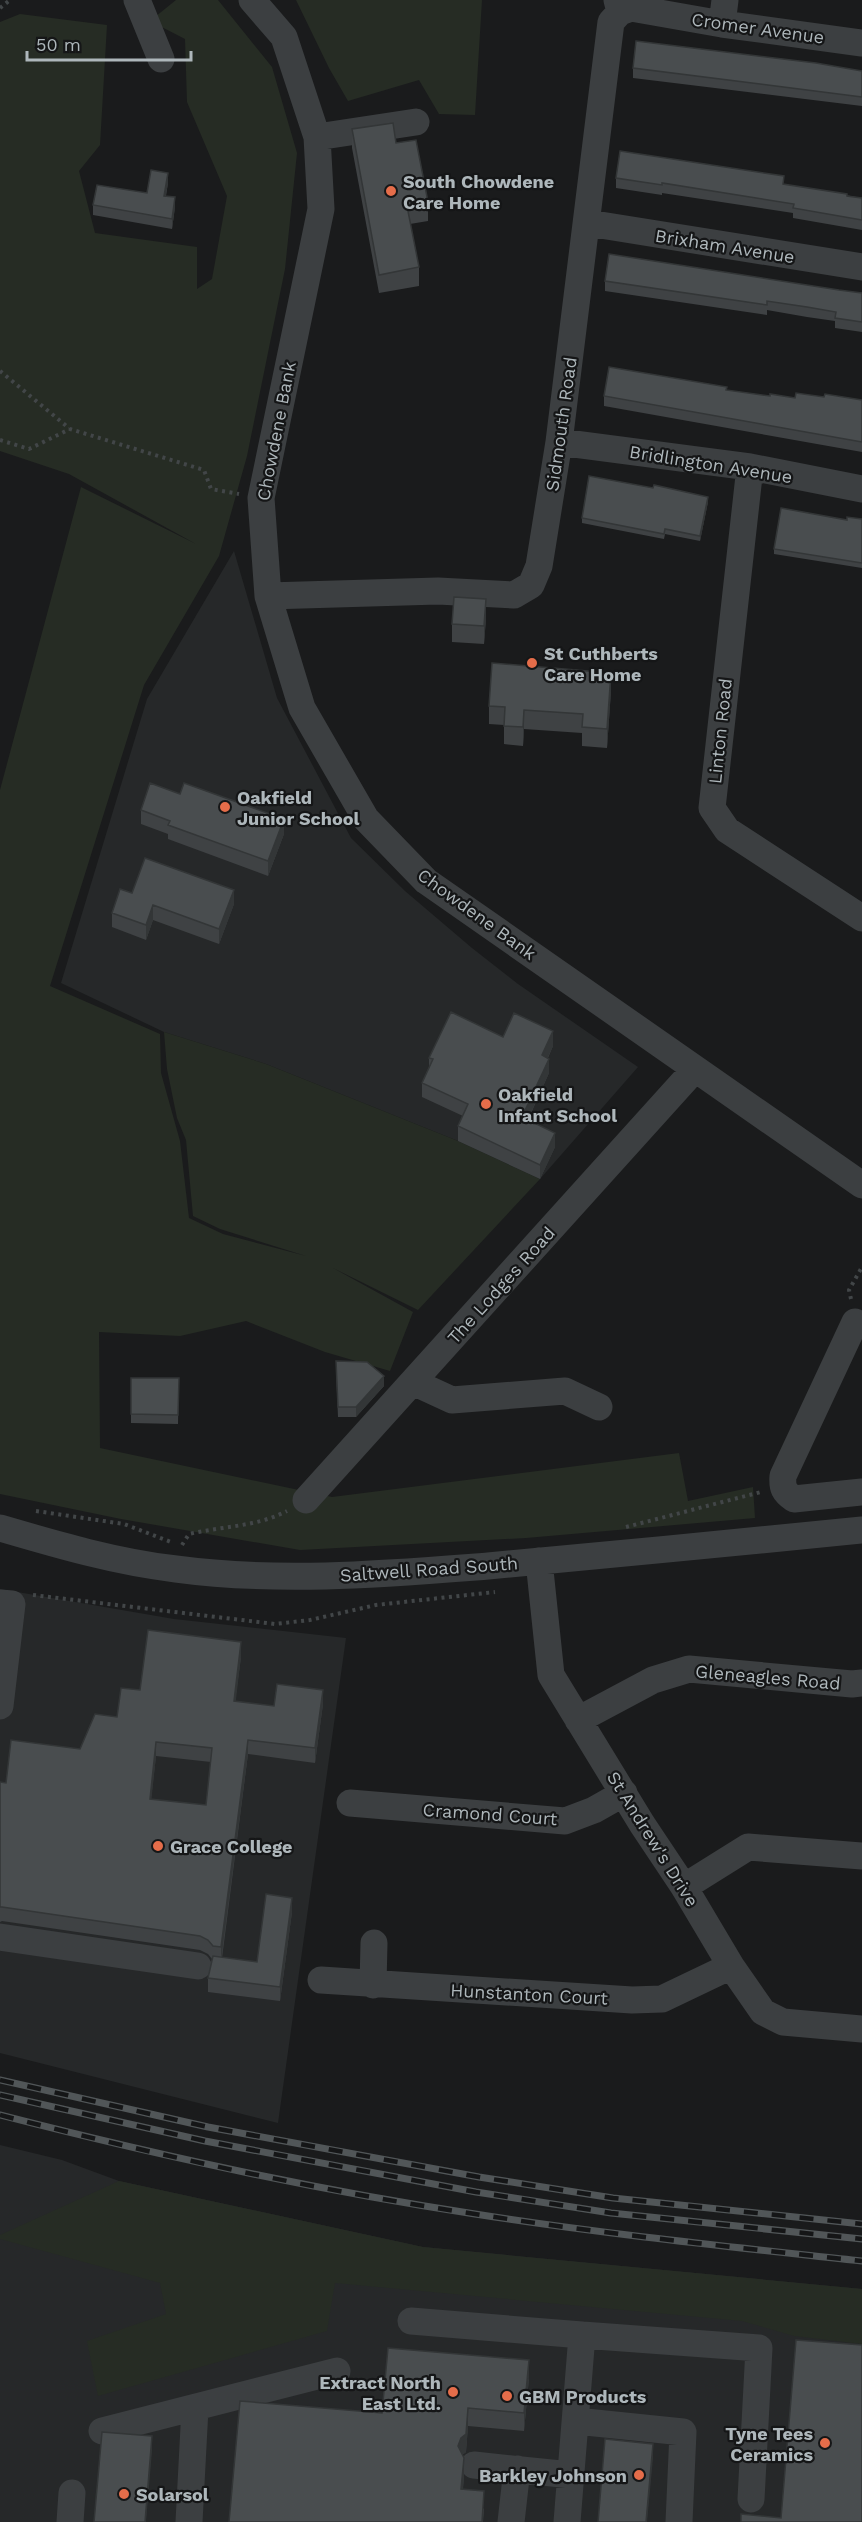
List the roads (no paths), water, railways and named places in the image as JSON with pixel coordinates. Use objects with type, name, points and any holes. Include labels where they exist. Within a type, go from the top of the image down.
[{"type":"street","points":[[137,0],[161,59]]},
{"type":"street","name":"Chowdene Bank","points":[[252,0],[284,37],[317,137],[321,209],[261,498],[268,596],[302,708],[366,819],[426,881],[862,1185]]},
{"type":"street","name":"Cromer Avenue","points":[[618,6],[723,12],[862,43]]},
{"type":"street","name":"Sidmouth Road","points":[[268,596],[438,591],[514,595],[531,585],[539,566],[560,442],[611,22],[618,6]]},
{"type":"street","points":[[317,137],[416,122]]},
{"type":"street","name":"Brixham Avenue","points":[[588,223],[862,267]]},
{"type":"street","name":"Bridlington Avenue","points":[[560,442],[750,467],[862,489]]},
{"type":"street","name":"Linton Road","points":[[750,467],[712,808],[727,830],[862,918]]},
{"type":"street","name":"The Lodges Road","points":[[306,1500],[695,1069]]},
{"type":"street","points":[[855,1322],[783,1476],[782,1487],[786,1494],[794,1499],[862,1492]]},
{"type":"street","points":[[413,1382],[452,1400],[565,1391],[599,1407]]},
{"type":"street","name":"Saltwell Road South","points":[[0,1528],[56,1545],[132,1563],[178,1570],[249,1576],[311,1577],[539,1561],[862,1530]]},
{"type":"street","name":"St Andrew's Drive","points":[[539,1561],[551,1675],[642,1824],[762,2012],[783,2022],[862,2029]]},
{"type":"street","points":[[0,1706],[12,1598]]},
{"type":"street","name":"Gleneagles Road","points":[[578,1720],[653,1680],[689,1669],[852,1684],[862,1683]]},
{"type":"street","name":"Cramond Court","points":[[350,1803],[564,1821],[594,1810],[624,1793]]},
{"type":"street","points":[[684,1887],[748,1847],[862,1856]]},
{"type":"street","points":[[0,1937],[198,1966]]},
{"type":"street","points":[[374,1943],[374,1985]]},
{"type":"street","name":"Hunstanton Court","points":[[321,1980],[632,2000],[662,1999],[731,1966]]},
{"type":"street","points":[[411,2321],[759,2348],[751,2499]]},
{"type":"street","points":[[567,2522],[582,2335]]},
{"type":"street","points":[[102,2431],[338,2371]]},
{"type":"street","points":[[189,2522],[195,2408]]},
{"type":"street","points":[[576,2421],[683,2432],[679,2522]]},
{"type":"street","points":[[474,2465],[571,2475]]},
{"type":"street","points":[[511,2522],[517,2469]]},
{"type":"street","points":[[70,2522],[72,2493]]},
{"type":"railway","points":[[0,2080],[208,2127],[479,2177],[613,2198],[862,2224]]},
{"type":"railway","points":[[0,2095],[205,2141],[476,2192],[611,2213],[862,2239]]},
{"type":"railway","points":[[0,2115],[118,2144],[355,2194],[620,2234],[862,2261]]},
{"type":"place","name":"South Chowdene Care Home","points":[[391,191]]},
{"type":"place","name":"St Cuthberts Care Home","points":[[532,663]]},
{"type":"place","name":"Oakfield Junior School","points":[[225,807]]},
{"type":"place","name":"Oakfield Infant School","points":[[486,1104]]},
{"type":"place","name":"Grace College","points":[[158,1846]]},
{"type":"place","name":"Extract North East Ltd.","points":[[453,2392]]},
{"type":"place","name":"GBM Products","points":[[507,2396]]},
{"type":"place","name":"Tyne Tees Ceramics","points":[[825,2443]]},
{"type":"place","name":"Barkley Johnson","points":[[639,2475]]},
{"type":"place","name":"Solarsol","points":[[124,2494]]}]
